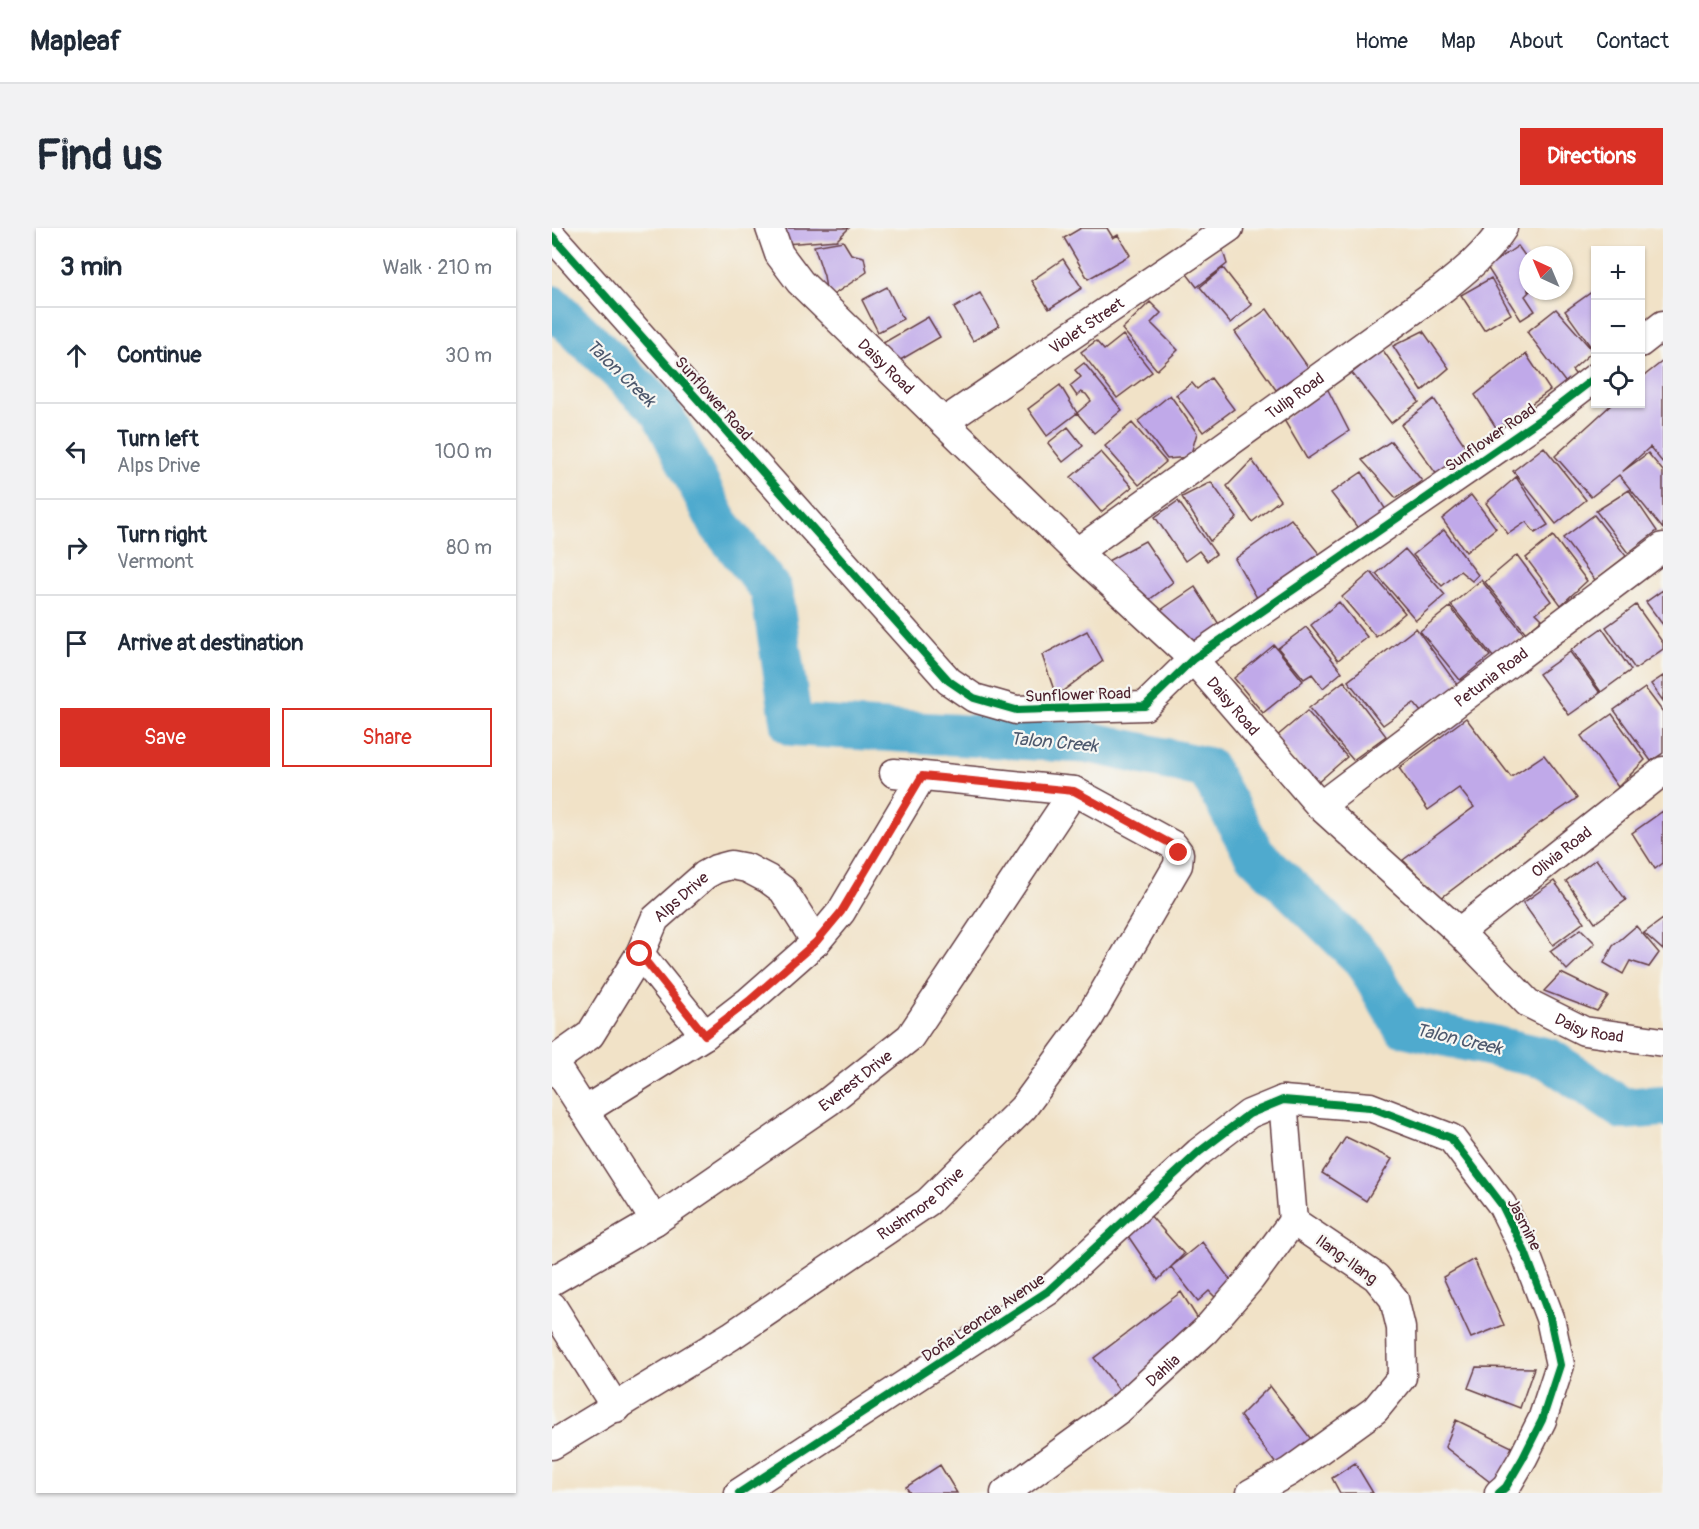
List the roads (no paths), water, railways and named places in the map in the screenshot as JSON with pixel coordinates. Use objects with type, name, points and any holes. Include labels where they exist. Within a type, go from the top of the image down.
[{"type":"street","name":"Daisy Road","points":[[770,228],[778,254],[800,282],[1077,552],[1193,659],[1320,806],[1460,932],[1528,1003],[1584,1031],[1663,1042]]},
{"type":"street","name":"Violet Street","points":[[944,423],[1229,228]]},
{"type":"street","name":"Tulip Road","points":[[1077,552],[1441,290],[1473,264],[1503,228]]},
{"type":"street","name":"Sunflower Road","points":[[552,236],[949,681],[974,698],[1016,710],[1145,706],[1193,659],[1548,414],[1591,381]]},
{"type":"street","points":[[1645,340],[1663,326]]},
{"type":"street","name":"Petunia Road","points":[[1320,806],[1663,547]]},
{"type":"street","name":"Olivia Road","points":[[1460,932],[1663,771]]},
{"type":"street","points":[[894,773],[1074,791]]},
{"type":"street","points":[[584,1111],[705,1035],[749,1001],[816,942],[841,912],[922,776]]},
{"type":"street","name":"Rushmore Drive","points":[[552,1445],[731,1336],[928,1202],[1023,1108],[1089,1018],[1178,866],[1179,853],[1173,845],[1074,791]]},
{"type":"street","name":"Everest Drive","points":[[552,1281],[655,1221],[828,1102],[910,1037],[1074,791]]},
{"type":"street","name":"Alps Drive","points":[[553,1062],[590,1035],[640,954],[655,919],[705,875],[717,869],[731,865],[747,868],[783,890],[816,942]]},
{"type":"street","points":[[640,954],[705,1035]]},
{"type":"street","points":[[553,1062],[655,1221]]},
{"type":"street","points":[[1283,1100],[1293,1221]]},
{"type":"street","name":"Doña Leoncia Avenue","points":[[739,1493],[1048,1291],[1199,1152],[1249,1114],[1283,1100]]},
{"type":"street","name":"Jasmine","points":[[1283,1100],[1370,1107],[1451,1138],[1502,1205],[1526,1252],[1546,1307],[1560,1365],[1542,1420],[1517,1468],[1499,1493]]},
{"type":"street","name":"Dahlia","points":[[1005,1493],[1121,1408],[1205,1331],[1251,1278],[1293,1221]]},
{"type":"street","name":"Ilang-Ilang","points":[[1251,1493],[1289,1472],[1375,1410],[1401,1377],[1401,1328],[1394,1299],[1376,1277],[1293,1221]]},
{"type":"street","points":[[552,1306],[616,1408]]},
{"type":"waterway","name":"Talon Creek","points":[[552,306],[661,411],[719,524],[771,590],[792,725],[1093,743],[1207,768],[1254,853],[1364,960],[1403,1026],[1549,1059],[1623,1109],[1663,1106]]}]
